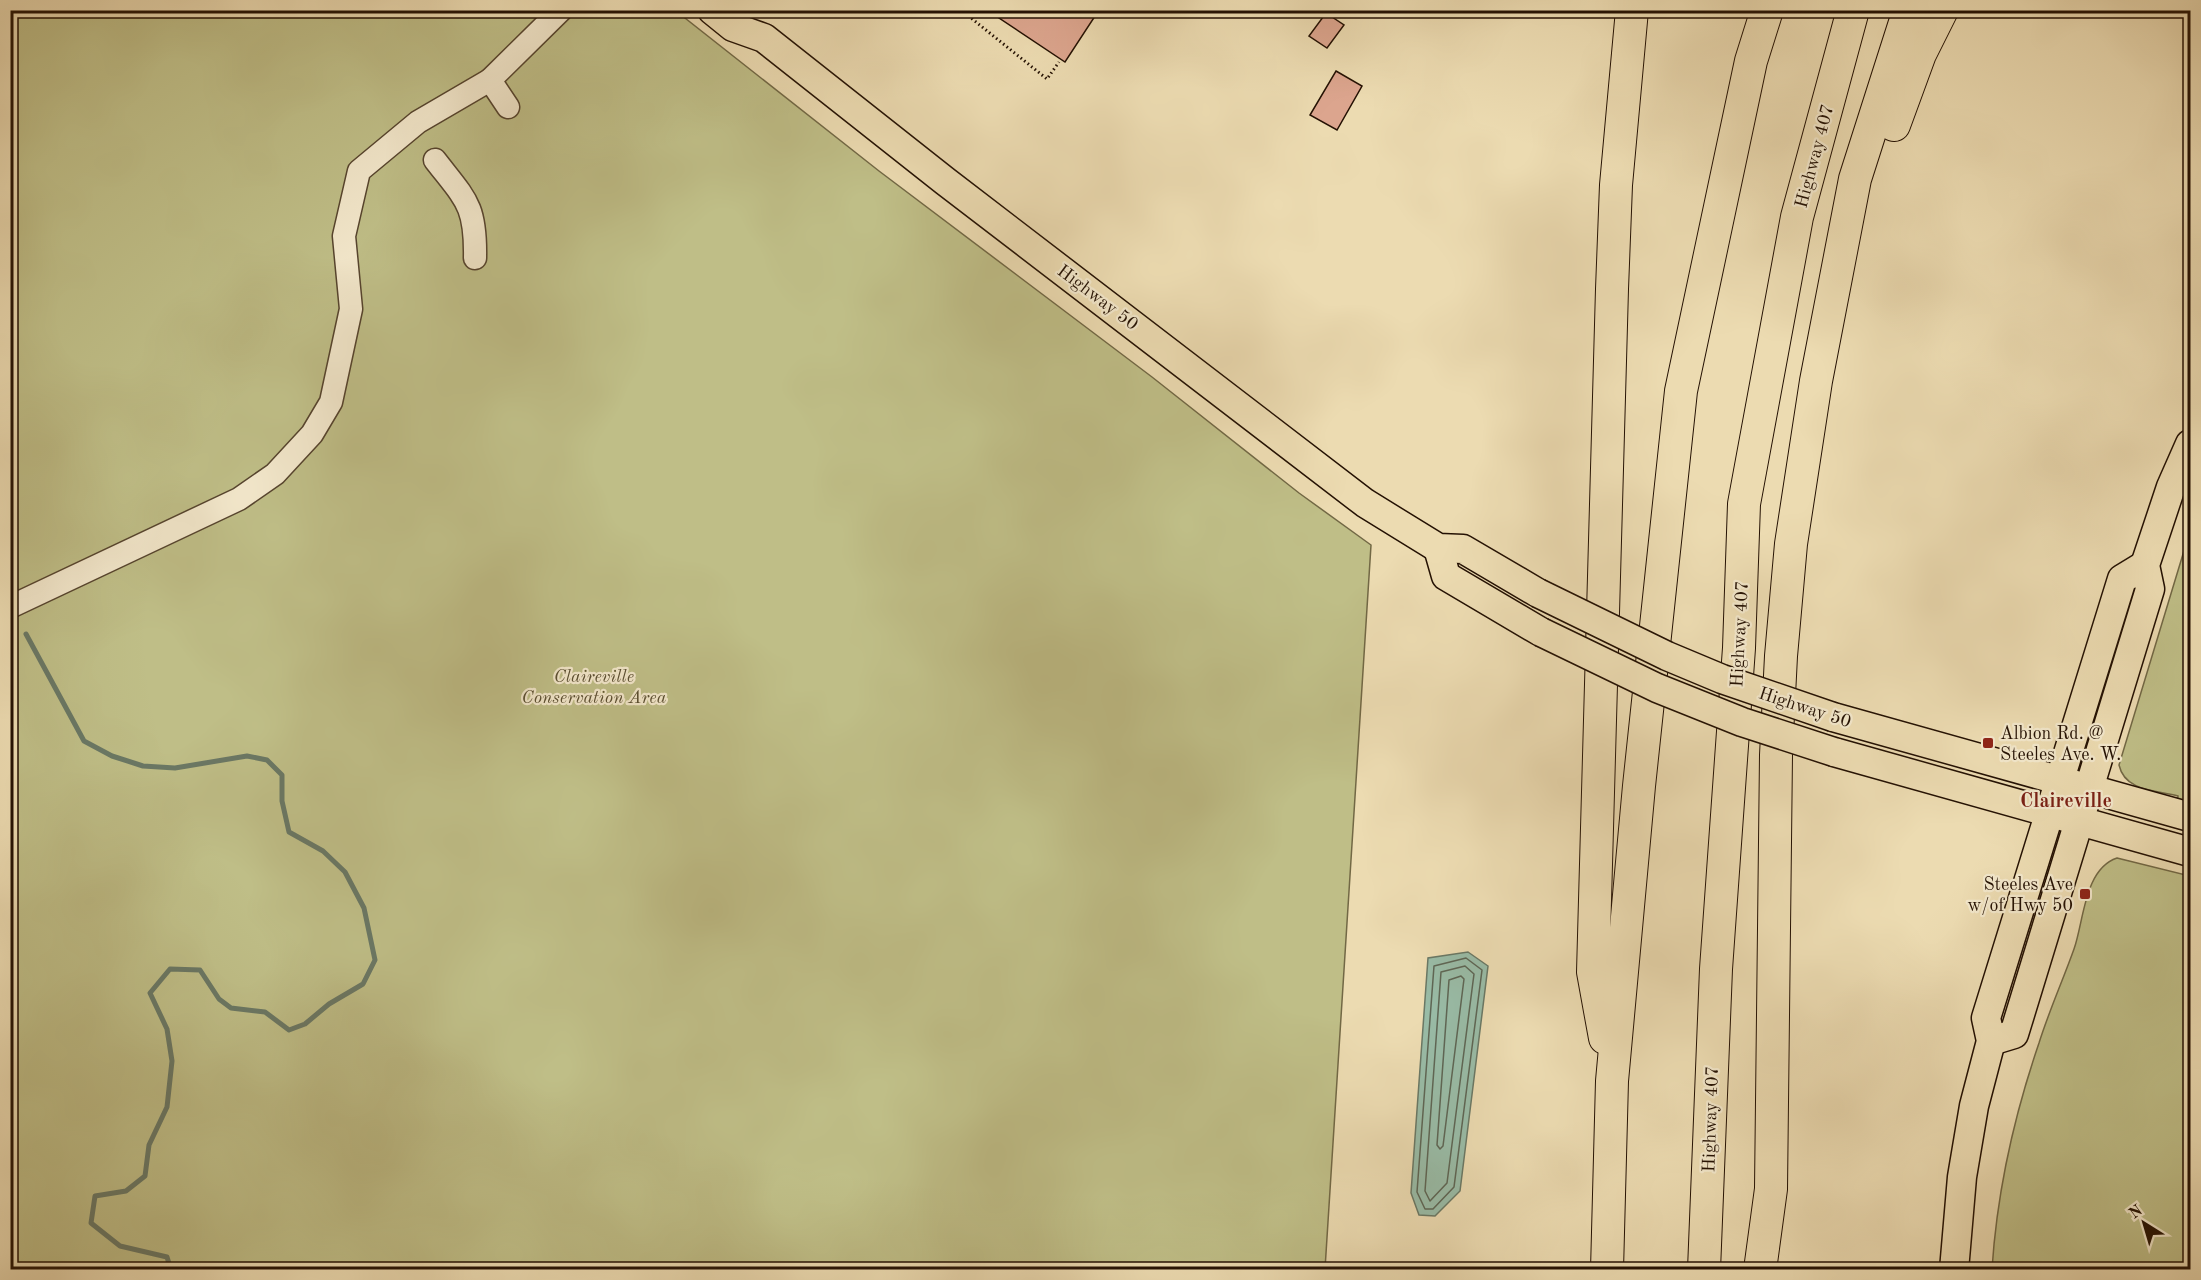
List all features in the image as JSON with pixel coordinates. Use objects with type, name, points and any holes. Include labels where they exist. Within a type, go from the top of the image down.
[{"type":"highway","points":[[1612,1081],[1593,972],[1611,289],[1616,185],[1632,10]]},
{"type":"highway","points":[[1607,1269],[1612,1081],[1639,786],[1681,391],[1751,61],[1767,10]]},
{"type":"highway","name":"Highway 407","points":[[1704,1269],[1716,969],[1739,648],[1744,504],[1797,217],[1853,10]]},
{"type":"highway","points":[[1760,1269],[1771,1189],[1776,755],[1781,656],[1791,544],[1816,381],[1855,179],[1909,10]]},
{"type":"highway","points":[[1847,229],[1874,182],[1920,54],[1942,10]]},
{"type":"main road","name":"Highway 50","points":[[712,10],[733,27],[764,38],[945,181],[1365,503],[1438,548],[1463,549],[1538,593],[1667,656],[1722,679],[1833,717],[2190,817]]},
{"type":"main road","points":[[756,10],[764,38]]},
{"type":"main road","points":[[1991,1041],[2014,1034],[2150,589],[2145,565],[2171,488],[2190,444]]},
{"type":"main road","name":"Highway 50","points":[[1438,548],[1446,576],[1541,633],[1657,688],[1742,722],[1834,752],[2190,852]]},
{"type":"main road","points":[[1954,1269],[1962,1178],[1974,1106],[1991,1041],[1986,1018],[2122,579],[2145,565]]},
{"type":"lane","points":[[10,607],[239,499],[275,474],[312,434],[331,402],[351,309],[344,236],[359,171],[418,122],[490,80],[561,10]]},
{"type":"lane","points":[[490,80],[508,107]]},
{"type":"lane","points":[[435,160],[471,209],[476,258]]},
{"type":"path","points":[[961,10],[1047,79],[1059,62]]},
{"type":"green space","name":"Claireville Conservation Area","points":[[11,11],[676,11],[879,171],[1152,377],[1299,493],[1371,545],[1325,1269],[11,1269]]},
{"type":"green space","points":[[2190,531],[2190,806],[2177,803],[2178,796],[2135,785],[2122,774],[2119,765]]},
{"type":"green space","points":[[2117,858],[2190,876],[2190,1269],[1992,1269],[2002,1183],[2014,1126],[2030,1071],[2074,949],[2092,884],[2106,864]]},
{"type":"water","points":[[1468,952],[1488,966],[1460,1191],[1435,1216],[1419,1215],[1411,1193],[1428,958]]},
{"type":"building","points":[[987,10],[1099,10],[1065,62]]},
{"type":"building","points":[[1326,13],[1344,25],[1327,48],[1309,36]]},
{"type":"building","points":[[1336,71],[1362,86],[1337,130],[1310,115]]},
{"type":"waterway","points":[[10,539],[13,564]]},
{"type":"waterway","points":[[26,634],[84,741],[112,756],[143,766],[175,768],[247,756],[267,760],[282,775],[282,801],[289,832],[323,851],[345,872],[364,908],[375,960],[363,984],[329,1004],[305,1024],[289,1030],[265,1012],[231,1008],[219,999],[200,970],[170,969],[150,993],[167,1029],[172,1061],[167,1107],[149,1145],[145,1176],[126,1191],[95,1196],[91,1223],[120,1246],[167,1257],[171,1270]]},
{"type":"place","name":"Albion Rd. @ Steeles Ave. W.","points":[[1988,743]]},
{"type":"place","name":"Steeles Ave w/of Hwy 50","points":[[2085,894]]},
{"type":"district","name":"Claireville","points":[[2066,800]]}]
